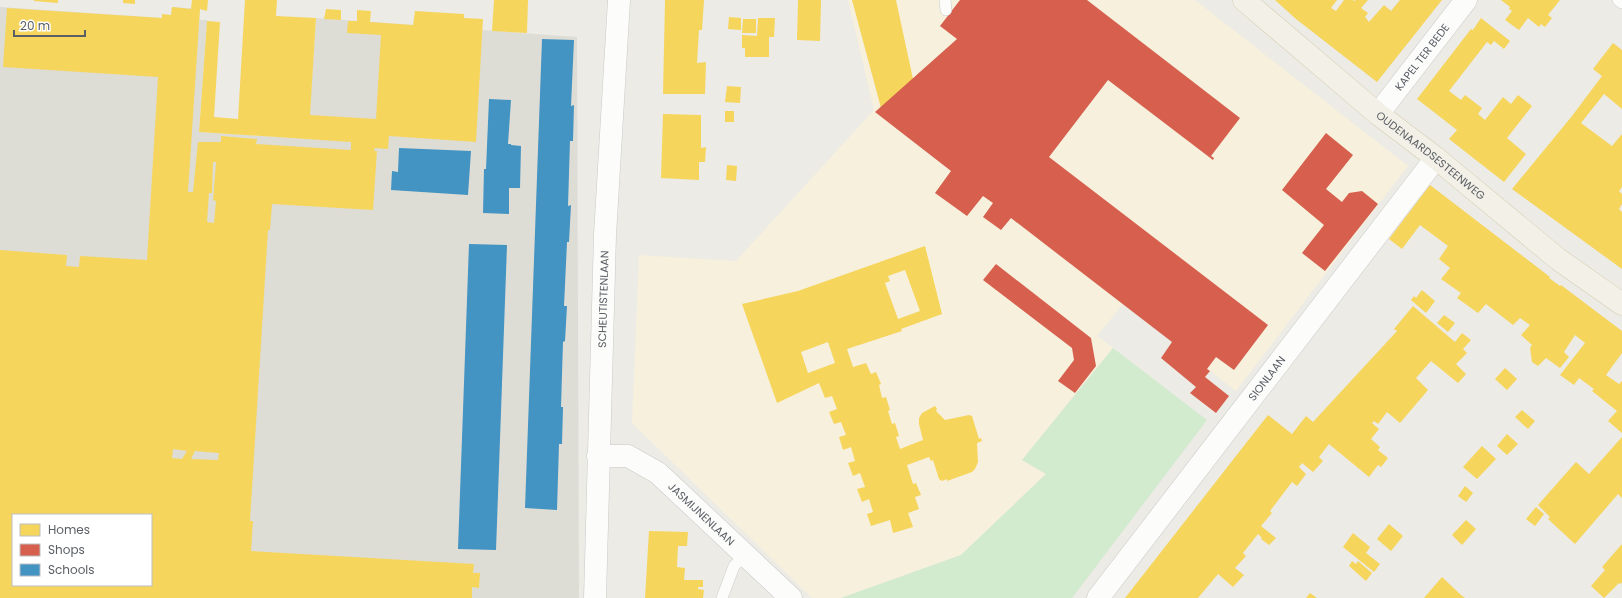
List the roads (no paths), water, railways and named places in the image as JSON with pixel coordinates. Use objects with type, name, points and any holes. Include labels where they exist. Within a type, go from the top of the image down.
[{"type":"main road","name":"OUDENAARDSESTEENWEG","points":[[1244,0],[1378,114],[1436,158],[1558,259],[1622,304]]},
{"type":"street","name":"SCHEUTISTENLAAN","points":[[595,598],[605,235],[619,0]]},
{"type":"street","name":"KAPEL TER BEDE","points":[[1378,114],[1466,0]]},
{"type":"street","name":"SIONLAAN","points":[[1098,598],[1436,158]]},
{"type":"street","name":"JASMIJNENLAAN","points":[[598,456],[628,456],[658,472],[792,598]]},
{"type":"lane","points":[[1618,0],[1622,3]]},
{"type":"lane","points":[[722,598],[734,566],[745,555]]}]
